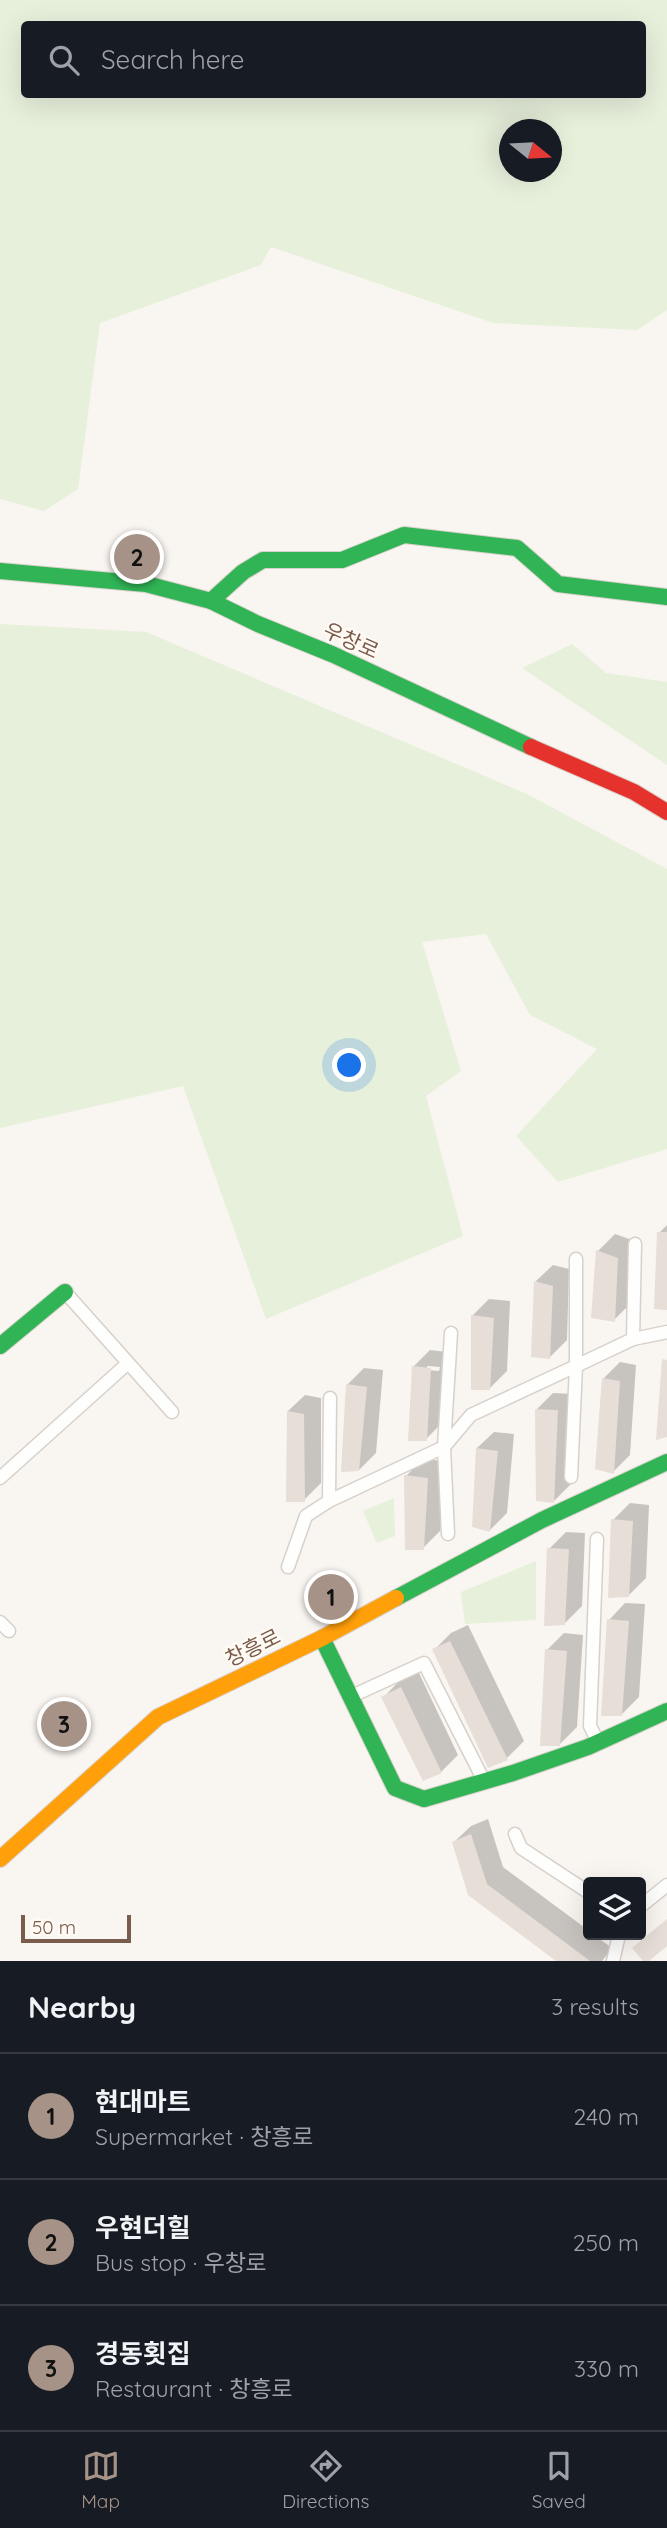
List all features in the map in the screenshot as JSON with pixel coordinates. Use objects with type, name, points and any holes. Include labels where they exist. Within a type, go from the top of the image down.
[{"type":"street","points":[[211,601],[243,572],[264,560],[342,560],[404,535],[517,548],[558,584],[667,597]]},
{"type":"street","name":"우창로","points":[[0,571],[146,584],[211,601],[634,792],[667,812]]},
{"type":"street","points":[[633,1339],[635,1244]]},
{"type":"street","points":[[571,1477],[576,1366],[576,1259]]},
{"type":"street","points":[[0,1346],[65,1292],[172,1412]]},
{"type":"street","points":[[288,1567],[306,1516],[329,1500],[444,1447],[471,1415],[633,1339],[667,1332]]},
{"type":"street","points":[[448,1534],[444,1447],[450,1333]]},
{"type":"street","points":[[0,1478],[127,1364]]},
{"type":"street","points":[[329,1500],[330,1398]]},
{"type":"street","name":"창흥로","points":[[0,1859],[159,1717],[322,1638],[542,1520],[667,1462]]},
{"type":"street","points":[[597,1539],[590,1726],[598,1742]]},
{"type":"street","points":[[322,1638],[395,1788],[424,1799],[484,1782],[598,1742],[667,1711]]},
{"type":"street","points":[[352,1696],[424,1663],[484,1782]]},
{"type":"street","points":[[515,1834],[521,1848],[583,1889]]},
{"type":"street","points":[[646,1902],[667,1885]]},
{"type":"street","points":[[613,1961],[619,1940]]},
{"type":"green space","points":[[0,0],[667,0],[667,310],[637,330],[493,323],[271,247],[261,265],[100,323],[78,489],[44,511],[0,499]]},
{"type":"green space","points":[[0,624],[146,632],[527,794],[667,869],[667,1149],[558,1182],[516,1136],[597,1049],[530,1015],[486,934],[422,942],[461,1071],[426,1096],[463,1236],[266,1319],[183,1086],[0,1128]]},
{"type":"green space","points":[[572,644],[606,673],[667,682],[667,765],[522,668]]},
{"type":"green space","points":[[394,1498],[395,1536],[377,1543],[363,1511]]},
{"type":"green space","points":[[536,1561],[536,1620],[465,1624],[461,1592]]},
{"type":"building","points":[[657,1232],[667,1232],[667,1310],[654,1309]]},
{"type":"building","points":[[596,1250],[618,1258],[615,1322],[591,1318]]},
{"type":"building","points":[[534,1281],[553,1286],[550,1359],[531,1357]]},
{"type":"building","points":[[471,1315],[494,1318],[490,1390],[471,1390]]},
{"type":"building","points":[[662,1359],[667,1360],[667,1437],[656,1440]]},
{"type":"building","points":[[412,1366],[431,1368],[427,1441],[408,1441]]},
{"type":"building","points":[[602,1378],[620,1381],[614,1474],[595,1469]]},
{"type":"building","points":[[346,1384],[367,1387],[359,1471],[341,1472]]},
{"type":"building","points":[[535,1409],[558,1410],[554,1503],[536,1501]]},
{"type":"building","points":[[287,1411],[304,1414],[305,1502],[286,1502]]},
{"type":"building","points":[[476,1448],[498,1451],[490,1532],[472,1527]]},
{"type":"building","points":[[404,1475],[428,1478],[424,1550],[405,1550]]},
{"type":"building","points":[[611,1519],[633,1521],[629,1597],[608,1598]]},
{"type":"building","points":[[547,1548],[569,1549],[565,1625],[544,1626]]},
{"type":"building","points":[[607,1619],[629,1621],[622,1716],[601,1716]]},
{"type":"building","points":[[450,1641],[508,1760],[488,1768],[432,1649]]},
{"type":"building","points":[[545,1649],[567,1651],[560,1746],[540,1746]]},
{"type":"building","points":[[401,1687],[442,1773],[423,1781],[381,1697]]},
{"type":"building","points":[[471,1834],[487,1884],[590,1961],[556,1961],[468,1895],[452,1842]]},
{"type":"building","points":[[667,1919],[667,1946],[649,1961],[643,1961],[632,1948],[642,1940],[646,1940],[646,1936]]},
{"type":"traffic: fast","points":[[211,601],[243,572],[263,560],[342,560],[404,535],[517,548],[558,584],[667,597]]},
{"type":"traffic: fast","points":[[0,571],[146,584],[211,601],[531,747]]},
{"type":"traffic: fast","points":[[0,1346],[65,1292]]},
{"type":"traffic: fast","points":[[396,1598],[542,1520],[667,1462]]},
{"type":"traffic: fast","points":[[322,1638],[395,1788],[424,1799],[513,1773],[588,1747],[667,1711]]},
{"type":"traffic: slow","points":[[0,1859],[158,1717],[322,1638],[396,1598]]},
{"type":"traffic: jam","points":[[531,747],[634,792],[667,812]]},
{"type":"place","name":"우현더힐","points":[[137,557]]},
{"type":"place","name":"현대마트","points":[[331,1597]]},
{"type":"place","name":"경동횟집","points":[[64,1724]]}]
